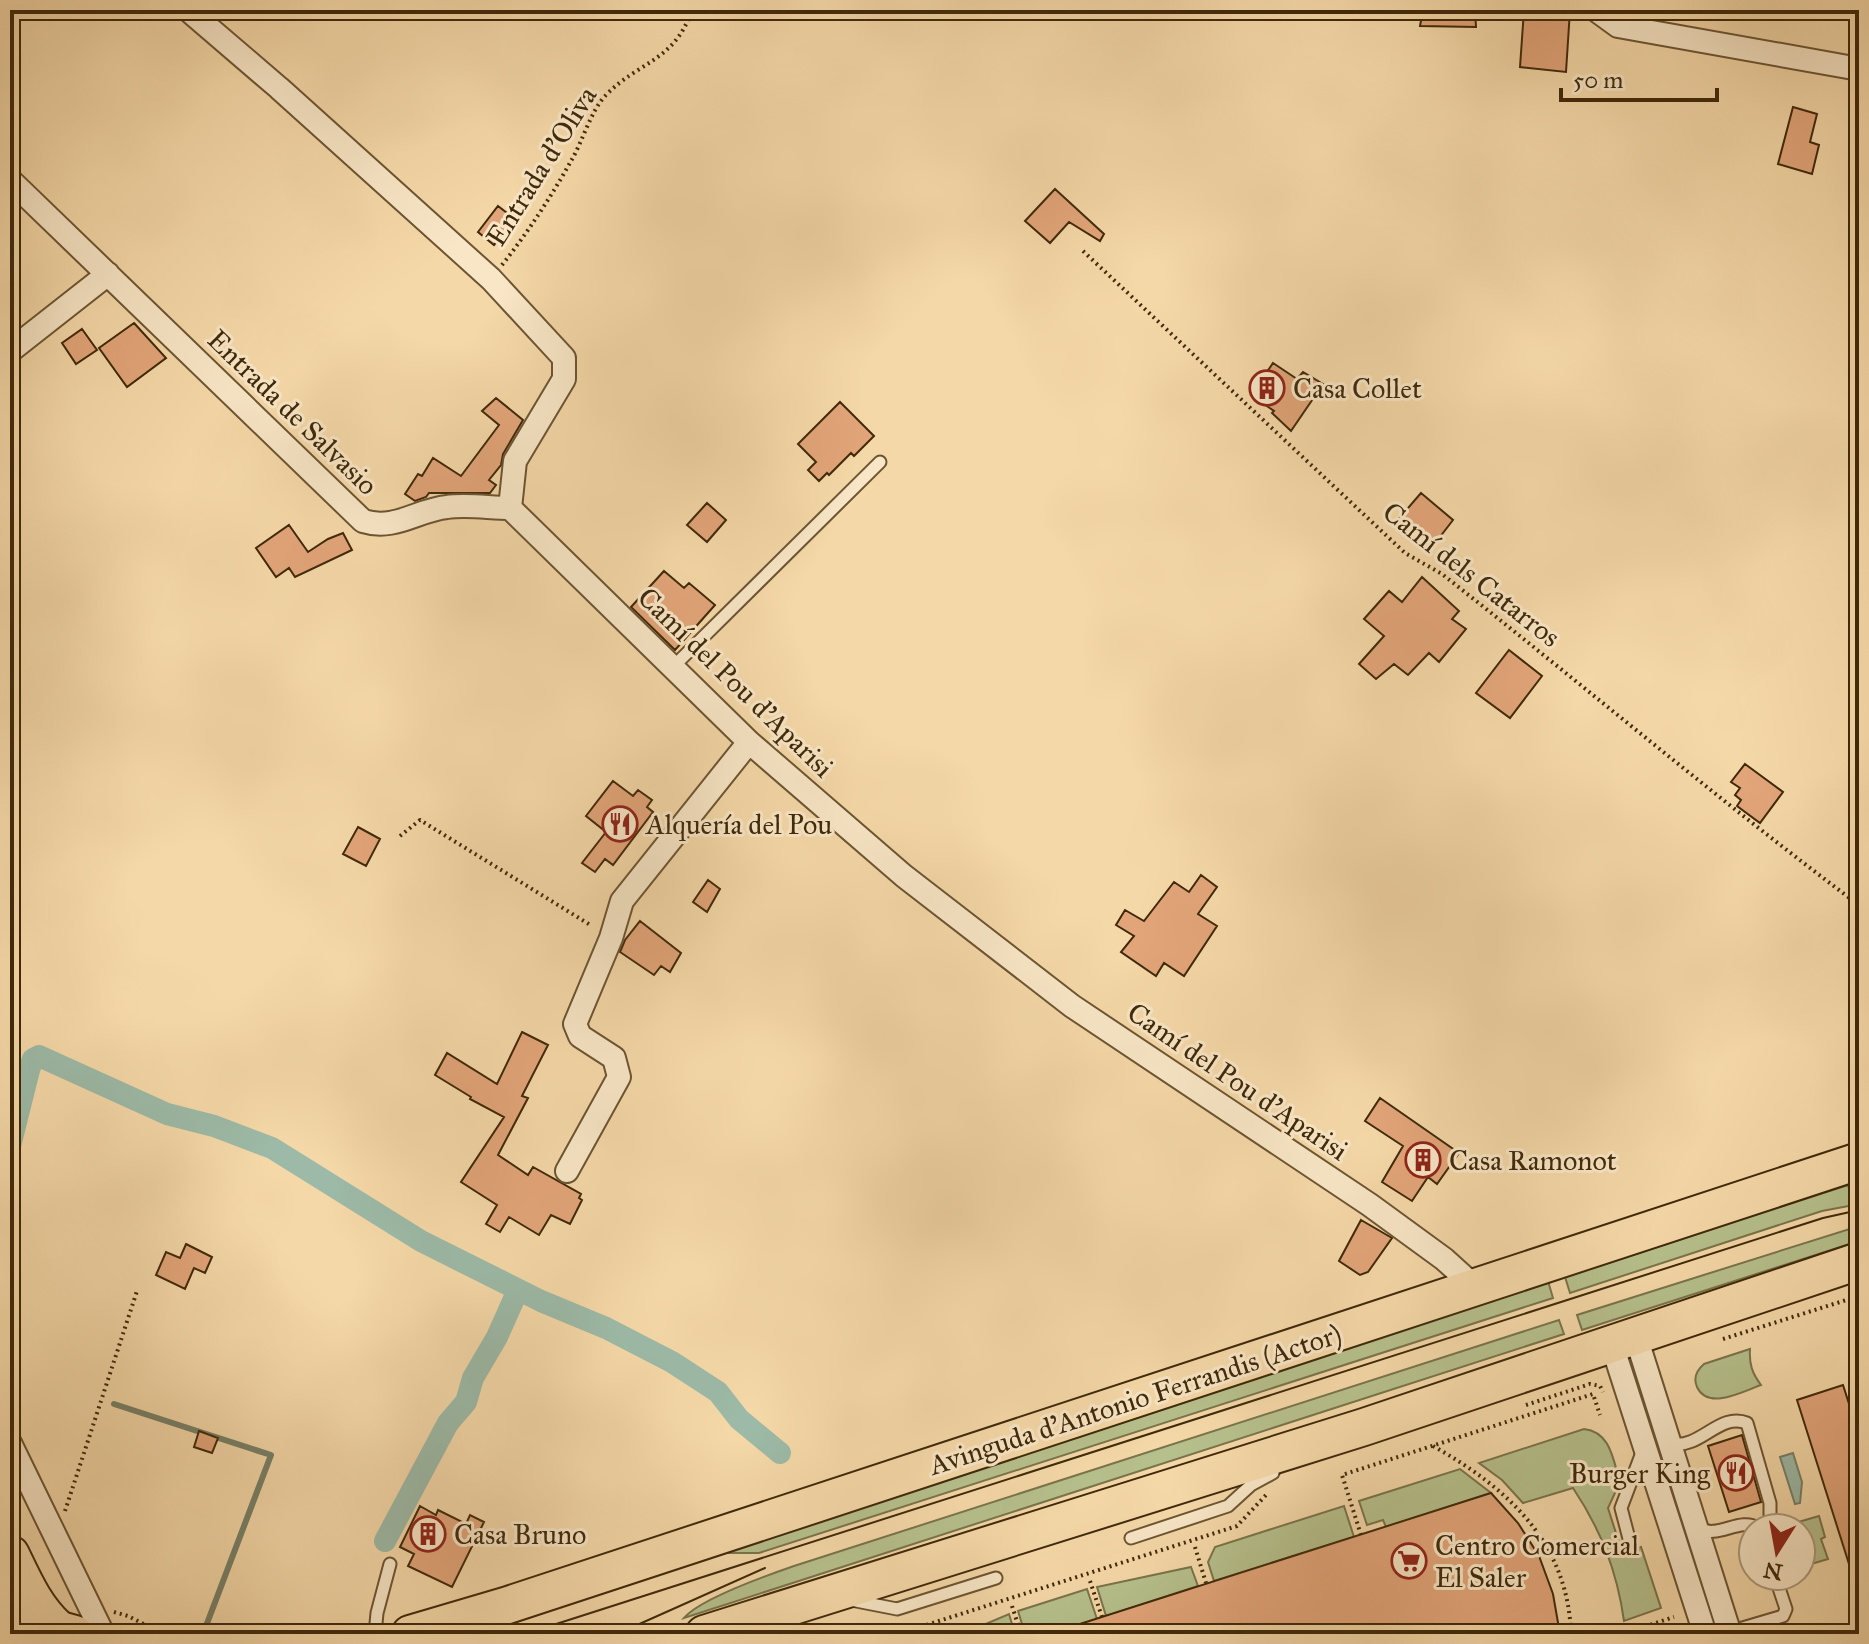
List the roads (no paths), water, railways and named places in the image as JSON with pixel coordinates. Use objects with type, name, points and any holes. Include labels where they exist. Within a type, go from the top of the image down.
[{"type":"highway","points":[[10,1555],[37,1607],[66,1631]]},
{"type":"main road","name":"Avinguda d'Antonio Ferrandis (Actor)","points":[[410,1634],[520,1602],[1859,1161]]},
{"type":"main road","points":[[704,1634],[1353,1438],[1859,1261]]},
{"type":"main road","points":[[10,1626],[66,1631]]},
{"type":"street","points":[[188,10],[491,279],[564,358],[564,379],[515,461],[510,508]]},
{"type":"street","points":[[1596,10],[1618,26],[1859,69]]},
{"type":"street","name":"Entrada de Salvasio","points":[[10,180],[363,521],[377,526],[391,525],[447,507],[510,508]]},
{"type":"street","points":[[10,351],[108,274]]},
{"type":"street","name":"Camí del Pou d'Aparisi","points":[[510,508],[749,742],[904,876],[1072,1006],[1370,1205],[1444,1259],[1475,1287]]},
{"type":"street","points":[[567,1171],[619,1077],[614,1058],[580,1036],[575,1024],[622,901],[749,742]]},
{"type":"street","points":[[1624,1341],[1667,1437],[1730,1633]]},
{"type":"street","points":[[1624,1341],[1644,1445],[1705,1634]]},
{"type":"street","points":[[10,1443],[103,1634]]},
{"type":"lane","points":[[673,667],[880,462]]},
{"type":"lane","points":[[1667,1437],[1673,1444],[1689,1444],[1723,1424],[1739,1420],[1747,1423],[1770,1512]]},
{"type":"lane","points":[[1632,1550],[1621,1508],[1644,1445]]},
{"type":"lane","points":[[1131,1538],[1228,1506],[1258,1480],[1283,1470]]},
{"type":"lane","points":[[1695,1525],[1713,1532],[1737,1525]]},
{"type":"lane","points":[[375,1634],[377,1613],[390,1564]]},
{"type":"lane","points":[[827,1595],[897,1609],[996,1578]]},
{"type":"lane","points":[[1730,1633],[1783,1616],[1786,1609],[1780,1592]]},
{"type":"waterway","points":[[10,1146],[29,1070],[33,1059],[39,1056],[167,1114],[214,1126],[272,1148],[421,1241],[672,1362],[718,1392],[739,1419],[780,1453]]},
{"type":"waterway","points":[[385,1541],[448,1423],[466,1402],[473,1378],[497,1337],[518,1290]]},
{"type":"waterway","points":[[114,1404],[271,1455],[203,1634]]},
{"type":"tram line","points":[[525,1634],[1823,1218],[1859,1210]]},
{"type":"tram line","points":[[617,1634],[765,1568]]},
{"type":"place","name":"Casa Collet","points":[[1267,388]]},
{"type":"place","name":"Alquería del Pou","points":[[620,824]]},
{"type":"place","name":"Casa Ramonot","points":[[1423,1160]]},
{"type":"place","name":"Burger King","points":[[1736,1473]]},
{"type":"place","name":"Casa Bruno","points":[[428,1534]]},
{"type":"place","name":"Centro Comercial El Saler","points":[[1409,1561]]}]
